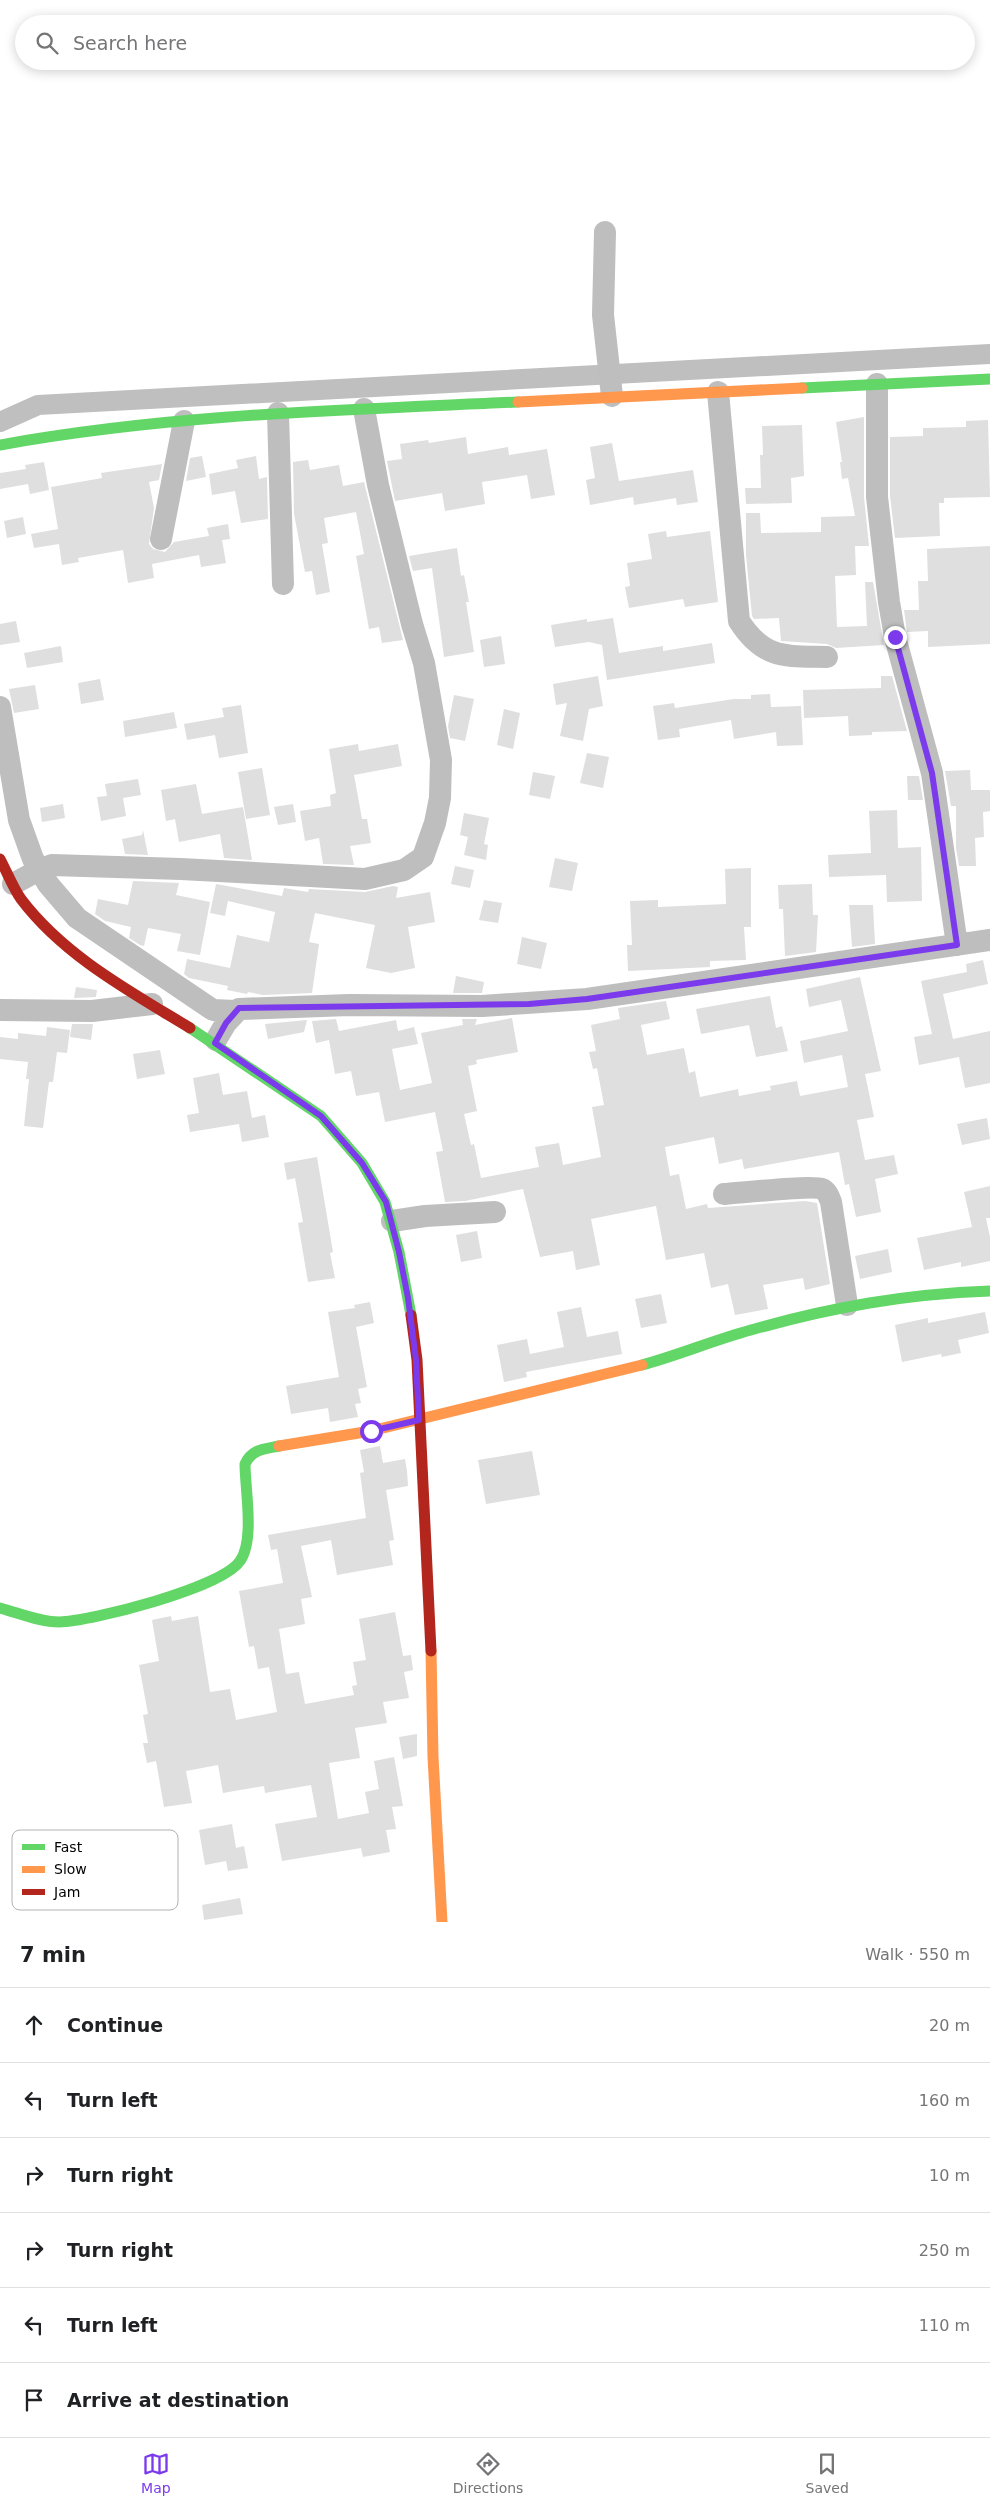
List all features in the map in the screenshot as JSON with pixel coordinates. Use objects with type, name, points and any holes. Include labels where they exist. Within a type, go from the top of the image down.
[{"type":"street","points":[[605,232],[605,345],[611,386]]},
{"type":"street","points":[[0,446],[53,434],[184,421],[278,413],[364,409],[611,386],[718,392],[990,379]]},
{"type":"street","points":[[878,384],[877,497],[889,602],[895,637],[932,773],[957,945]]},
{"type":"street","points":[[718,392],[739,622],[761,646],[776,654],[827,657]]},
{"type":"street","points":[[26,877],[52,865],[181,869],[365,879],[404,870],[423,857],[433,831],[440,798],[441,760],[424,663],[412,624],[378,485],[364,409]]},
{"type":"street","points":[[278,413],[283,584]]},
{"type":"street","points":[[161,539],[184,421]]},
{"type":"street","points":[[0,707],[19,820],[26,877],[21,900],[55,935],[104,975],[152,1004],[223,1029]]},
{"type":"street","points":[[0,859],[55,894],[77,918],[213,1010],[223,1029],[321,1116],[362,1163],[386,1202],[395,1221],[408,1298],[424,1418],[433,1758],[442,1922]]},
{"type":"street","points":[[223,1029],[239,1008],[482,1006],[587,999],[990,940]]},
{"type":"street","points":[[0,1010],[92,1011],[152,1004]]},
{"type":"street","points":[[724,1194],[822,1189],[827,1193],[831,1202],[847,1305]]},
{"type":"street","points":[[395,1221],[426,1216],[495,1212]]},
{"type":"street","points":[[0,1608],[46,1620],[71,1621],[195,1588],[223,1576],[239,1564],[245,1550],[245,1464],[254,1452],[424,1418],[656,1361],[750,1330],[847,1305],[938,1293],[990,1291]]},
{"type":"building","points":[[864,417],[864,497],[869,546],[855,546],[856,575],[835,576],[837,627],[867,626],[865,582],[873,582],[884,645],[836,648],[827,644],[781,641],[779,618],[754,619],[752,616],[746,555],[746,513],[760,513],[761,533],[821,532],[821,517],[855,516],[848,478],[842,479],[840,462],[842,462],[836,422]]},
{"type":"building","points":[[988,420],[990,497],[944,498],[944,503],[939,503],[940,536],[895,538],[890,496],[890,437],[923,436],[923,428],[966,427],[966,421]]},
{"type":"building","points":[[802,425],[804,476],[791,478],[792,503],[746,504],[745,488],[761,488],[760,455],[763,455],[762,426]]},
{"type":"building","points":[[466,437],[468,454],[508,447],[509,455],[547,449],[555,495],[531,499],[527,475],[482,482],[485,504],[445,511],[442,493],[395,501],[387,461],[402,459],[400,444],[428,440],[429,443]]},
{"type":"building","points":[[612,443],[619,481],[693,470],[698,502],[677,505],[676,498],[634,505],[633,497],[590,505],[586,480],[595,478],[590,447]]},
{"type":"building","points":[[202,456],[206,477],[186,481],[190,458]]},
{"type":"building","points":[[256,456],[259,479],[267,477],[268,519],[241,523],[235,491],[212,495],[209,474],[238,468],[236,460]]},
{"type":"building","points":[[308,460],[310,470],[339,465],[343,486],[364,482],[403,640],[382,643],[379,627],[369,629],[356,556],[364,554],[356,512],[324,518],[328,543],[322,544],[330,592],[316,595],[312,571],[305,572],[294,514],[293,462]]},
{"type":"building","points":[[44,462],[49,490],[30,494],[28,484],[0,489],[0,473],[26,469],[25,465]]},
{"type":"building","points":[[162,464],[159,480],[149,482],[154,508],[149,544],[153,549],[165,552],[174,542],[209,536],[207,528],[228,524],[230,539],[222,540],[226,563],[201,567],[199,555],[152,564],[154,578],[128,583],[123,550],[78,558],[79,562],[62,565],[59,544],[34,548],[31,534],[58,529],[51,487],[102,478],[101,473]]},
{"type":"building","points":[[23,517],[26,534],[7,538],[4,521]]},
{"type":"building","points":[[666,531],[667,537],[710,531],[718,602],[685,607],[683,599],[629,608],[625,587],[630,586],[627,563],[652,559],[648,534]]},
{"type":"building","points":[[990,546],[990,644],[928,647],[928,631],[907,632],[904,610],[919,610],[918,581],[928,581],[927,549]]},
{"type":"building","points":[[457,548],[461,576],[464,575],[469,602],[466,602],[474,652],[444,657],[432,568],[413,571],[409,556]]},
{"type":"building","points":[[613,618],[619,653],[663,646],[663,651],[712,643],[715,663],[607,680],[602,645],[589,642],[555,647],[551,625],[587,619],[587,622]]},
{"type":"building","points":[[16,621],[20,642],[0,645],[0,624]]},
{"type":"building","points":[[501,636],[505,664],[484,667],[480,640]]},
{"type":"building","points":[[61,646],[63,662],[27,668],[24,653]]},
{"type":"building","points":[[598,676],[603,706],[589,709],[583,741],[560,736],[567,703],[556,705],[553,684]]},
{"type":"building","points":[[881,676],[892,676],[907,731],[872,732],[872,735],[849,736],[848,716],[804,718],[803,690],[881,688]]},
{"type":"building","points":[[100,679],[104,700],[81,704],[78,683]]},
{"type":"building","points":[[35,685],[39,709],[14,713],[9,689]]},
{"type":"building","points":[[770,694],[771,707],[801,706],[803,745],[777,746],[776,732],[734,739],[731,720],[679,729],[680,737],[658,740],[653,706],[674,703],[675,708],[734,699],[751,699],[751,695]]},
{"type":"building","points":[[454,695],[474,699],[465,741],[450,738],[448,726]]},
{"type":"building","points":[[241,705],[248,753],[219,758],[215,735],[187,740],[184,724],[224,717],[222,708]]},
{"type":"building","points":[[504,709],[520,713],[513,749],[497,745]]},
{"type":"building","points":[[174,712],[177,728],[125,737],[123,721]]},
{"type":"building","points":[[358,744],[359,751],[398,744],[402,766],[354,775],[362,819],[367,819],[371,843],[350,846],[354,865],[323,864],[319,838],[305,841],[300,811],[331,806],[330,795],[336,793],[329,749]]},
{"type":"building","points":[[587,753],[609,757],[603,788],[580,783]]},
{"type":"building","points":[[262,768],[270,815],[246,819],[238,772]]},
{"type":"building","points":[[970,770],[971,790],[990,790],[990,811],[983,812],[984,837],[975,838],[976,866],[959,866],[956,848],[956,806],[951,806],[945,771]]},
{"type":"building","points":[[533,772],[555,776],[550,799],[529,795]]},
{"type":"building","points":[[907,776],[919,776],[923,800],[908,800]]},
{"type":"building","points":[[138,779],[141,795],[123,798],[126,816],[101,821],[97,797],[107,796],[105,784]]},
{"type":"building","points":[[196,784],[202,814],[243,807],[252,860],[224,858],[220,834],[179,842],[175,819],[166,821],[161,790]]},
{"type":"building","points":[[63,804],[65,818],[42,822],[40,808]]},
{"type":"building","points":[[293,804],[296,822],[278,825],[274,807]]},
{"type":"building","points":[[897,810],[898,848],[921,847],[922,901],[887,902],[886,875],[829,877],[828,855],[871,853],[869,811]]},
{"type":"building","points":[[464,813],[489,818],[484,844],[488,845],[486,860],[464,855],[468,837],[460,835]]},
{"type":"building","points":[[143,830],[148,855],[125,854],[122,839],[142,835]]},
{"type":"building","points":[[555,858],[578,863],[572,891],[549,887]]},
{"type":"building","points":[[455,866],[474,870],[470,888],[451,884]]},
{"type":"building","points":[[751,868],[751,927],[744,927],[746,960],[710,961],[710,967],[628,971],[627,945],[632,945],[630,901],[658,900],[658,907],[726,904],[725,869]]},
{"type":"building","points":[[133,881],[179,883],[176,895],[210,902],[200,955],[177,951],[181,934],[148,928],[144,946],[129,938],[131,927],[105,921],[95,914],[98,899],[128,905]]},
{"type":"building","points":[[216,884],[282,896],[284,888],[308,892],[309,889],[365,892],[393,886],[398,887],[396,898],[430,892],[435,922],[408,927],[415,968],[391,973],[366,968],[375,925],[315,913],[309,942],[319,944],[312,993],[263,995],[248,992],[247,994],[227,990],[228,986],[189,978],[184,974],[187,959],[230,968],[237,935],[269,942],[275,912],[228,901],[225,916],[210,913]]},
{"type":"building","points":[[812,884],[813,915],[818,915],[816,952],[785,956],[783,909],[779,909],[778,885]]},
{"type":"building","points":[[484,900],[502,903],[498,923],[479,920]]},
{"type":"building","points":[[849,905],[873,905],[875,944],[852,947]]},
{"type":"building","points":[[522,937],[547,943],[541,969],[517,964]]},
{"type":"building","points":[[983,960],[988,984],[943,994],[953,1039],[990,1031],[990,1083],[965,1088],[959,1057],[919,1065],[914,1037],[932,1034],[921,981],[967,972],[966,964]]},
{"type":"building","points":[[456,976],[484,982],[482,993],[453,993]]},
{"type":"building","points":[[860,977],[881,1071],[865,1074],[874,1117],[857,1120],[865,1160],[894,1155],[898,1174],[875,1179],[881,1212],[856,1217],[849,1184],[845,1185],[839,1152],[744,1169],[742,1159],[719,1164],[714,1137],[665,1147],[670,1176],[679,1174],[686,1209],[707,1204],[708,1208],[805,1201],[817,1203],[830,1284],[805,1290],[803,1278],[763,1285],[768,1309],[735,1315],[728,1284],[711,1288],[704,1253],[666,1260],[656,1206],[591,1219],[600,1265],[576,1270],[573,1251],[540,1257],[523,1189],[465,1201],[445,1202],[436,1152],[443,1151],[435,1112],[385,1122],[379,1092],[356,1096],[351,1071],[335,1074],[329,1040],[316,1043],[312,1021],[336,1019],[339,1031],[396,1020],[398,1031],[414,1027],[418,1044],[392,1049],[400,1090],[432,1083],[421,1033],[463,1025],[462,1019],[477,1019],[475,1025],[512,1018],[518,1052],[476,1060],[477,1064],[468,1066],[477,1111],[464,1114],[471,1145],[474,1144],[481,1178],[539,1167],[535,1147],[559,1143],[563,1165],[601,1157],[592,1107],[604,1105],[597,1068],[593,1069],[589,1052],[596,1051],[591,1025],[620,1019],[618,1008],[666,1001],[670,1019],[641,1025],[647,1055],[684,1048],[689,1073],[695,1071],[700,1097],[738,1089],[739,1096],[771,1090],[770,1086],[797,1081],[800,1096],[848,1087],[842,1055],[804,1063],[800,1041],[848,1031],[841,1000],[809,1007],[806,989]]},
{"type":"building","points":[[76,987],[97,990],[96,997],[74,998]]},
{"type":"building","points":[[770,996],[776,1028],[782,1026],[788,1051],[756,1057],[749,1025],[701,1034],[696,1009]]},
{"type":"building","points":[[307,1020],[304,1032],[268,1039],[265,1024]]},
{"type":"building","points":[[72,1024],[93,1024],[91,1040],[70,1037]]},
{"type":"building","points":[[47,1027],[70,1030],[67,1053],[57,1052],[53,1082],[49,1082],[43,1128],[24,1126],[29,1079],[26,1079],[28,1062],[0,1059],[0,1037],[18,1039],[18,1033],[46,1036]]},
{"type":"building","points":[[160,1050],[165,1074],[137,1079],[133,1054]]},
{"type":"building","points":[[219,1073],[223,1095],[247,1091],[252,1118],[265,1115],[269,1137],[242,1142],[239,1124],[190,1132],[187,1115],[199,1113],[193,1078]]},
{"type":"building","points":[[987,1118],[990,1139],[962,1145],[957,1124]]},
{"type":"building","points":[[317,1157],[333,1252],[330,1253],[335,1278],[308,1282],[298,1223],[303,1222],[295,1178],[287,1180],[284,1163]]},
{"type":"building","points":[[990,1186],[990,1218],[986,1218],[990,1237],[990,1261],[961,1267],[961,1262],[924,1270],[917,1238],[972,1227],[964,1192]]},
{"type":"building","points":[[477,1231],[482,1258],[461,1262],[456,1235]]},
{"type":"building","points":[[888,1249],[892,1272],[860,1279],[855,1256]]},
{"type":"building","points":[[661,1294],[667,1323],[641,1328],[635,1299]]},
{"type":"building","points":[[370,1302],[374,1323],[356,1327],[367,1387],[358,1389],[361,1403],[355,1404],[358,1417],[330,1422],[328,1408],[291,1414],[286,1386],[339,1377],[328,1312],[355,1308],[354,1305]]},
{"type":"building","points":[[581,1307],[587,1337],[618,1331],[622,1354],[526,1372],[527,1377],[504,1382],[497,1345],[527,1339],[530,1354],[564,1347],[557,1312]]},
{"type":"building","points":[[985,1312],[989,1333],[958,1340],[961,1353],[942,1357],[941,1354],[902,1362],[895,1325],[928,1318],[928,1323]]},
{"type":"building","points":[[380,1446],[383,1463],[405,1459],[407,1471],[408,1486],[386,1490],[394,1540],[389,1541],[393,1565],[337,1575],[331,1540],[301,1546],[312,1597],[301,1599],[305,1624],[279,1629],[286,1674],[299,1672],[305,1704],[354,1695],[352,1686],[357,1685],[353,1662],[366,1660],[359,1619],[395,1612],[403,1656],[411,1655],[413,1670],[404,1672],[409,1698],[383,1702],[387,1723],[355,1728],[360,1758],[329,1763],[338,1819],[369,1813],[365,1792],[379,1789],[374,1761],[394,1757],[403,1806],[392,1807],[396,1829],[386,1830],[390,1852],[363,1857],[361,1848],[282,1861],[275,1824],[317,1817],[311,1785],[265,1793],[264,1786],[223,1793],[218,1765],[186,1771],[192,1803],[164,1807],[156,1761],[147,1763],[143,1743],[148,1743],[143,1715],[148,1714],[139,1665],[159,1661],[152,1620],[171,1616],[172,1621],[198,1616],[210,1692],[230,1689],[236,1720],[277,1712],[269,1667],[258,1669],[254,1646],[249,1647],[239,1591],[283,1583],[277,1549],[271,1550],[268,1535],[366,1518],[360,1473],[364,1472],[360,1450]]},
{"type":"building","points":[[532,1451],[540,1495],[486,1504],[478,1460]]},
{"type":"building","points":[[417,1734],[417,1756],[403,1759],[399,1737]]},
{"type":"building","points":[[232,1824],[236,1848],[244,1846],[248,1868],[228,1871],[226,1861],[205,1865],[199,1830]]},
{"type":"building","points":[[240,1898],[243,1914],[204,1920],[202,1905]]},
{"type":"waterway","points":[[0,422],[38,405],[990,354]]},
{"type":"traffic: fast","points":[[802,388],[990,379]]},
{"type":"traffic: fast","points":[[0,445],[129,426],[193,420],[323,411],[518,402]]},
{"type":"traffic: fast","points":[[190,1028],[321,1116],[362,1163],[385,1202],[399,1252],[411,1315]]},
{"type":"traffic: fast","points":[[642,1365],[751,1330],[840,1308],[929,1295],[990,1291]]},
{"type":"traffic: fast","points":[[0,1608],[44,1621],[76,1620],[99,1616],[184,1592],[209,1582],[228,1571],[240,1561],[245,1552],[247,1540],[248,1514],[245,1464],[251,1455],[263,1449],[279,1446]]},
{"type":"traffic: slow","points":[[518,402],[802,388]]},
{"type":"traffic: slow","points":[[279,1446],[371,1431],[642,1365]]},
{"type":"traffic: slow","points":[[431,1651],[433,1757],[442,1922]]},
{"type":"traffic: jam","points":[[0,859],[21,899],[57,938],[122,986],[190,1028]]},
{"type":"traffic: jam","points":[[411,1315],[417,1360],[431,1651]]},
{"type":"route","points":[[371,1431],[419,1420],[416,1360],[408,1298],[399,1252],[386,1202],[362,1163],[321,1116],[215,1043],[226,1023],[239,1008],[482,1006],[587,999],[957,945],[932,773],[895,637]]}]
